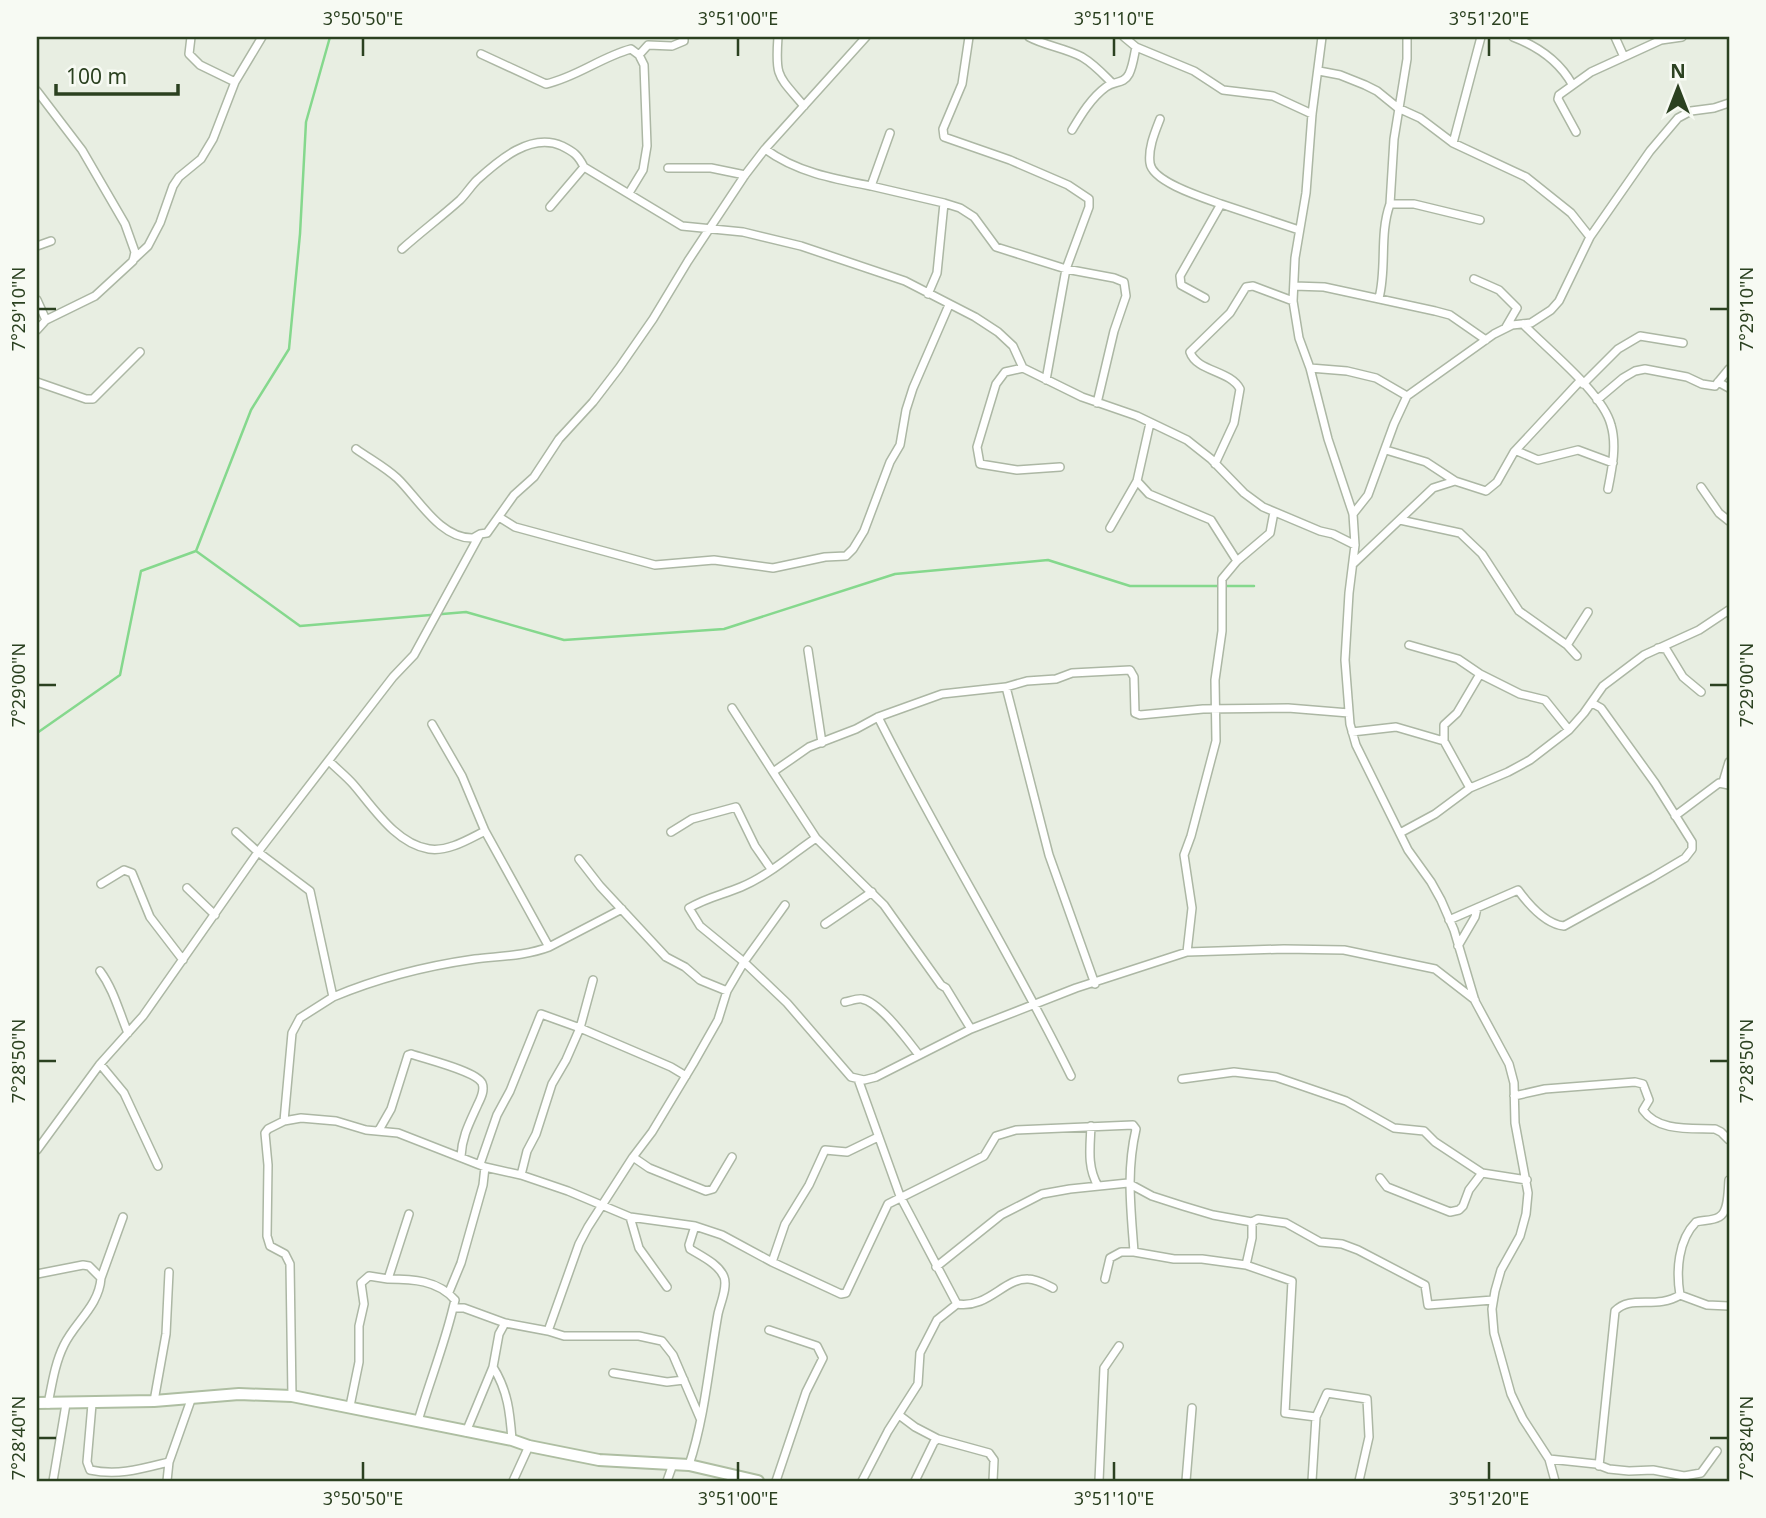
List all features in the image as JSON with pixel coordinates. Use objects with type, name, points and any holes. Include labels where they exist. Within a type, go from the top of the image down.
[{"type":"street","points":[[191,37],[189,54],[200,65],[235,82]]},
{"type":"street","points":[[37,330],[46,320],[95,296],[148,246],[173,186],[179,177],[201,159],[214,139],[235,82],[262,37]]},
{"type":"street","points":[[639,55],[648,45],[672,46],[684,41],[684,37]]},
{"type":"street","points":[[778,37],[778,75],[804,106]]},
{"type":"street","points":[[356,449],[394,476],[433,517],[456,536],[473,538],[487,533],[514,495],[534,477],[559,439],[619,368],[765,149],[866,37]]},
{"type":"street","points":[[969,37],[962,84],[943,129],[944,136],[1068,185],[1089,199],[1089,207],[1066,270],[1046,380]]},
{"type":"street","points":[[1029,37],[1045,46],[1079,56],[1112,83]]},
{"type":"street","points":[[1124,37],[1136,47],[1194,71],[1223,90],[1273,96],[1312,114]]},
{"type":"street","points":[[1322,37],[1293,301],[1299,338],[1353,514],[1355,545],[1345,660],[1352,732],[1408,850],[1431,882],[1449,920],[1475,1001],[1509,1064],[1515,1122],[1527,1180],[1526,1213],[1520,1236],[1501,1270],[1493,1300],[1494,1333],[1511,1394],[1549,1460],[1555,1481]]},
{"type":"street","points":[[1379,298],[1383,277],[1382,247],[1390,204],[1398,108],[1407,59],[1407,37]]},
{"type":"street","points":[[1453,143],[1481,37]]},
{"type":"street","points":[[1513,37],[1528,43],[1559,65],[1572,84]]},
{"type":"street","points":[[1615,37],[1624,57]]},
{"type":"street","points":[[1576,132],[1559,95],[1591,72],[1661,40],[1682,37]]},
{"type":"street","points":[[1072,130],[1085,108],[1104,88],[1112,83],[1122,82],[1129,75],[1136,47]]},
{"type":"street","points":[[481,54],[546,84],[586,70],[617,53],[631,49],[639,55],[645,65],[647,146],[643,170],[629,193]]},
{"type":"street","points":[[1320,71],[1340,75],[1377,91],[1398,108],[1420,118],[1453,143],[1526,177],[1570,213],[1590,237]]},
{"type":"street","points":[[37,91],[82,150],[125,224],[135,252],[133,261]]},
{"type":"street","points":[[1353,514],[1368,495],[1374,474],[1407,396],[1506,327],[1541,318],[1559,301],[1590,237],[1650,151],[1678,118],[1692,111],[1729,103]]},
{"type":"street","points":[[1160,119],[1150,152],[1149,165],[1154,174],[1193,195],[1299,230]]},
{"type":"street","points":[[871,186],[890,133]]},
{"type":"street","points":[[402,249],[461,199],[477,180],[498,163],[530,144],[558,144],[577,153],[584,167],[682,226],[743,232],[801,246],[892,276],[928,293],[975,317],[1010,342],[1023,368],[1097,403],[1137,416],[1187,440],[1254,501],[1355,545]]},
{"type":"street","points":[[765,149],[779,159],[821,176],[960,208],[974,217],[996,247],[1066,270],[1121,279],[1126,287],[1126,296],[1114,331],[1097,403]]},
{"type":"street","points":[[550,207],[584,167]]},
{"type":"street","points":[[668,168],[711,168],[746,175]]},
{"type":"street","points":[[928,293],[937,272],[944,203]]},
{"type":"street","points":[[1205,298],[1181,285],[1180,276],[1221,204]]},
{"type":"street","points":[[1390,204],[1414,204],[1480,220]]},
{"type":"street","points":[[37,246],[51,241]]},
{"type":"street","points":[[1474,279],[1499,290],[1517,308],[1506,327]]},
{"type":"street","points":[[1215,464],[1234,423],[1240,389],[1234,381],[1196,361],[1190,352],[1230,313],[1246,287],[1253,286],[1293,301]]},
{"type":"street","points":[[1294,286],[1324,286],[1450,316],[1486,340]]},
{"type":"street","points":[[37,300],[46,320]]},
{"type":"street","points":[[499,517],[515,527],[655,565],[714,560],[773,568],[825,557],[846,556],[864,531],[890,462],[900,444],[913,388],[949,305]]},
{"type":"street","points":[[1523,324],[1582,383],[1605,411],[1611,425],[1612,463],[1608,489]]},
{"type":"street","points":[[1386,450],[1426,462],[1455,481],[1486,491],[1497,482],[1511,456],[1618,349],[1640,336],[1683,343]]},
{"type":"street","points":[[37,382],[93,399],[140,352]]},
{"type":"street","points":[[1023,368],[1005,372],[996,384],[977,447],[980,464],[1017,470],[1060,467]]},
{"type":"street","points":[[1310,368],[1347,371],[1376,378],[1407,396]]},
{"type":"street","points":[[1597,400],[1634,371],[1645,369],[1687,377],[1715,386],[1729,369]]},
{"type":"street","points":[[1718,382],[1729,388]]},
{"type":"street","points":[[1110,528],[1137,481],[1150,423]]},
{"type":"street","points":[[1517,451],[1538,460],[1578,450],[1612,463]]},
{"type":"street","points":[[1137,481],[1149,494],[1211,520],[1237,561]]},
{"type":"street","points":[[1352,565],[1433,488],[1455,481]]},
{"type":"street","points":[[1700,487],[1729,521]]},
{"type":"street","points":[[1187,952],[1192,908],[1184,855],[1192,836],[1216,741],[1216,668],[1222,631],[1222,579],[1237,561],[1270,533],[1274,512]]},
{"type":"street","points":[[1401,520],[1460,533],[1482,554],[1519,611],[1567,645],[1577,656]]},
{"type":"street","points":[[1333,534],[1355,533]]},
{"type":"street","points":[[37,1150],[100,1064],[143,1016],[258,852],[393,677],[414,655],[480,534]]},
{"type":"street","points":[[1400,833],[1434,814],[1469,788],[1530,760],[1569,730],[1603,686],[1644,655],[1699,630],[1729,610]]},
{"type":"street","points":[[1567,645],[1588,612]]},
{"type":"street","points":[[1409,645],[1458,659],[1480,674],[1520,694],[1545,700],[1569,730]]},
{"type":"street","points":[[1657,648],[1666,649],[1684,677],[1701,692]]},
{"type":"street","points":[[808,650],[822,743]]},
{"type":"street","points":[[773,772],[809,747],[942,694],[1056,679],[1072,673],[1130,670],[1133,677],[1135,713],[1140,715],[1216,709],[1288,708],[1349,713]]},
{"type":"street","points":[[1469,788],[1444,741],[1444,725],[1457,713],[1480,674]]},
{"type":"street","points":[[1006,687],[1049,855],[1095,984]]},
{"type":"street","points":[[1449,920],[1518,890],[1540,914],[1564,926],[1685,858],[1693,845],[1655,783],[1615,726],[1601,708],[1592,703]]},
{"type":"street","points":[[732,708],[816,838],[884,905],[941,985],[946,988],[971,1029]]},
{"type":"street","points":[[877,718],[944,846],[1035,1004],[1071,1076]]},
{"type":"street","points":[[432,724],[467,787],[485,831],[549,947]]},
{"type":"street","points":[[1352,732],[1396,726],[1444,741]]},
{"type":"street","points":[[329,761],[354,784],[374,811],[401,835],[418,845],[429,849],[447,847],[485,831]]},
{"type":"street","points":[[1675,816],[1726,783],[1729,761]]},
{"type":"street","points":[[671,832],[692,819],[736,807],[755,846],[771,869]]},
{"type":"street","points":[[236,832],[310,891],[333,997]]},
{"type":"street","points":[[816,838],[740,888],[710,896],[689,908],[700,926],[744,962],[787,1003],[851,1077],[858,1079],[876,1077],[971,1029],[1076,988],[1187,952],[1344,950],[1436,969],[1475,1001]]},
{"type":"street","points":[[579,859],[600,886],[666,957],[685,967],[700,980],[727,991]]},
{"type":"street","points":[[101,884],[124,870],[132,873],[150,917],[183,960]]},
{"type":"street","points":[[187,888],[215,915]]},
{"type":"street","points":[[825,924],[872,892]]},
{"type":"street","points":[[548,1331],[579,1244],[601,1205],[652,1132],[686,1076],[718,1020],[727,991],[744,962],[785,905]]},
{"type":"street","points":[[1458,946],[1475,918],[1476,908]]},
{"type":"street","points":[[284,1121],[292,1033],[300,1018],[333,997],[374,981],[439,965],[531,954],[622,909]]},
{"type":"street","points":[[100,971],[111,986],[128,1033]]},
{"type":"street","points":[[521,1175],[552,1084],[580,1028],[593,980]]},
{"type":"street","points":[[845,1002],[863,999],[873,1005],[897,1025],[919,1055]]},
{"type":"street","points":[[449,1292],[461,1263],[483,1185],[483,1166],[497,1115],[510,1091],[541,1014],[580,1028],[686,1076]]},
{"type":"street","points":[[379,1130],[391,1109],[408,1055],[411,1054],[463,1071],[482,1083],[484,1090],[462,1142],[461,1156]]},
{"type":"street","points":[[100,1064],[124,1093],[158,1166]]},
{"type":"street","points":[[1182,1079],[1234,1072],[1276,1077],[1346,1101],[1394,1128],[1424,1131],[1435,1142],[1482,1173],[1527,1180]]},
{"type":"street","points":[[858,1079],[900,1196],[957,1304]]},
{"type":"street","points":[[1514,1096],[1545,1089],[1635,1082],[1643,1084],[1649,1100],[1643,1110],[1651,1118],[1667,1127],[1715,1129],[1729,1140]]},
{"type":"street","points":[[292,1395],[290,1264],[285,1254],[270,1246],[267,1236],[268,1165],[264,1140],[268,1129],[284,1121],[302,1118],[336,1121],[366,1130],[398,1133],[483,1166],[521,1175],[630,1217],[695,1226],[745,1246],[772,1262],[841,1294],[846,1293],[888,1204],[984,1157],[996,1136],[1016,1130],[1133,1125],[1136,1129],[1128,1183],[1132,1196],[1134,1252]]},
{"type":"street","points":[[1091,1126],[1089,1163],[1091,1174],[1098,1186]]},
{"type":"street","points":[[772,1262],[785,1224],[809,1185],[825,1150],[846,1152],[878,1137]]},
{"type":"street","points":[[633,1157],[649,1168],[706,1191],[713,1189],[732,1157]]},
{"type":"street","points":[[1380,1178],[1387,1187],[1450,1212],[1463,1206],[1469,1190],[1482,1173]]},
{"type":"street","points":[[1680,1295],[1679,1258],[1689,1230],[1696,1222],[1717,1219],[1722,1215],[1729,1180]]},
{"type":"street","points":[[936,1267],[1001,1215],[1042,1194],[1128,1183],[1152,1196],[1213,1215],[1252,1222],[1258,1219],[1286,1223],[1320,1242],[1342,1244],[1358,1250],[1426,1285],[1428,1305],[1493,1300]]},
{"type":"street","points":[[388,1279],[409,1213]]},
{"type":"street","points":[[123,1217],[88,1312],[72,1330],[64,1345],[43,1404],[154,1401],[239,1394],[292,1395],[598,1460],[689,1465],[756,1481]]},
{"type":"street","points":[[630,1217],[639,1248],[667,1287]]},
{"type":"street","points":[[1246,1265],[1252,1238],[1252,1222]]},
{"type":"street","points":[[689,1465],[697,1442],[725,1283],[717,1267],[690,1249],[695,1226]]},
{"type":"street","points":[[1105,1279],[1110,1258],[1121,1252],[1134,1252],[1174,1259],[1202,1259],[1246,1265],[1292,1281],[1285,1413],[1316,1417]]},
{"type":"street","points":[[37,1274],[83,1265],[89,1266],[101,1278]]},
{"type":"street","points":[[154,1401],[166,1334],[169,1272]]},
{"type":"street","points":[[349,1406],[359,1362],[359,1326],[364,1304],[361,1283],[369,1276],[413,1279],[449,1292],[455,1300],[446,1338],[435,1363],[418,1421]]},
{"type":"street","points":[[862,1481],[888,1431],[918,1384],[920,1353],[937,1321],[957,1304],[976,1305],[1020,1279],[1036,1280],[1053,1288]]},
{"type":"street","points":[[1599,1466],[1614,1314],[1618,1307],[1625,1303],[1660,1303],[1680,1295],[1707,1305],[1729,1306]]},
{"type":"street","points":[[453,1308],[464,1308],[505,1322],[564,1336],[639,1336],[662,1341],[668,1347],[701,1418]]},
{"type":"street","points":[[467,1432],[493,1367],[499,1334],[505,1322]]},
{"type":"street","points":[[769,1330],[817,1346],[823,1358],[806,1392],[776,1481]]},
{"type":"street","points":[[1099,1481],[1104,1368],[1119,1346]]},
{"type":"street","points":[[493,1367],[505,1387],[512,1440]]},
{"type":"street","points":[[613,1373],[667,1382],[684,1380]]},
{"type":"street","points":[[1312,1481],[1316,1417],[1328,1394],[1367,1399],[1369,1437],[1359,1481]]},
{"type":"street","points":[[167,1481],[169,1462],[192,1397]]},
{"type":"street","points":[[53,1481],[66,1404]]},
{"type":"street","points":[[92,1404],[87,1462],[89,1470],[108,1474],[125,1473],[169,1462]]},
{"type":"street","points":[[1186,1481],[1192,1408]]},
{"type":"street","points":[[899,1415],[938,1439],[989,1453],[994,1460],[993,1481]]},
{"type":"street","points":[[915,1481],[938,1439]]},
{"type":"street","points":[[513,1481],[529,1446]]},
{"type":"street","points":[[1549,1460],[1629,1471],[1653,1470],[1684,1476],[1701,1473],[1717,1451]]},
{"type":"street","points":[[667,1481],[673,1464]]},
{"type":"waterway","points":[[37,733],[120,675],[141,571],[196,551],[251,410],[289,349],[300,234],[306,122],[330,37]]},
{"type":"waterway","points":[[196,551],[300,626],[466,612],[564,640],[724,629],[895,574],[1048,560],[1130,586],[1254,586]]}]
